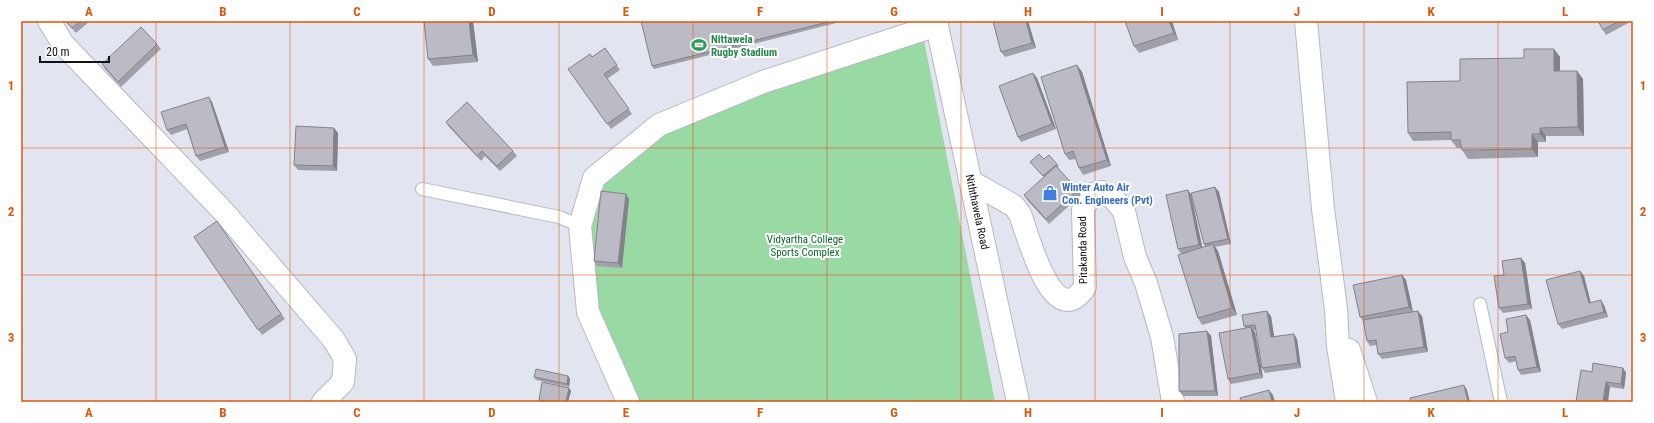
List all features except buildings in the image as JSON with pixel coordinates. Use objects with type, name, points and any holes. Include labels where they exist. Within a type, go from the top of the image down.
[{"type":"street","points":[[50,21],[63,44],[223,211],[334,340],[345,359],[343,382],[323,402]]},
{"type":"street","points":[[1306,21],[1323,209],[1336,309],[1338,346],[1347,402]]},
{"type":"street","points":[[628,402],[588,312],[580,226],[594,178],[659,125],[763,82],[936,23]]},
{"type":"street","name":"Niththawela Road","points":[[936,23],[1018,402]]},
{"type":"street","name":"Pitakanda Road","points":[[970,181],[1014,206],[1020,214],[1048,287],[1058,298],[1064,301],[1072,300],[1078,297],[1085,287],[1083,210],[1090,195],[1102,192],[1113,198],[1124,211],[1135,257],[1146,283],[1162,337],[1173,402]]},
{"type":"street","points":[[1336,309],[1366,402]]},
{"type":"lane","points":[[422,189],[559,217],[580,226]]},
{"type":"lane","points":[[1480,304],[1501,402]]},
{"type":"green space","name":"Vidyartha College Sports Complex","points":[[924,40],[995,402],[634,402],[617,370],[592,285],[591,236],[597,194],[612,168],[682,121]]},
{"type":"place","name":"Nittawela Rugby Stadium","points":[[699,45]]},
{"type":"place","name":"Winter Auto Air Con. Engineers (Pvt)","points":[[1050,193]]}]
